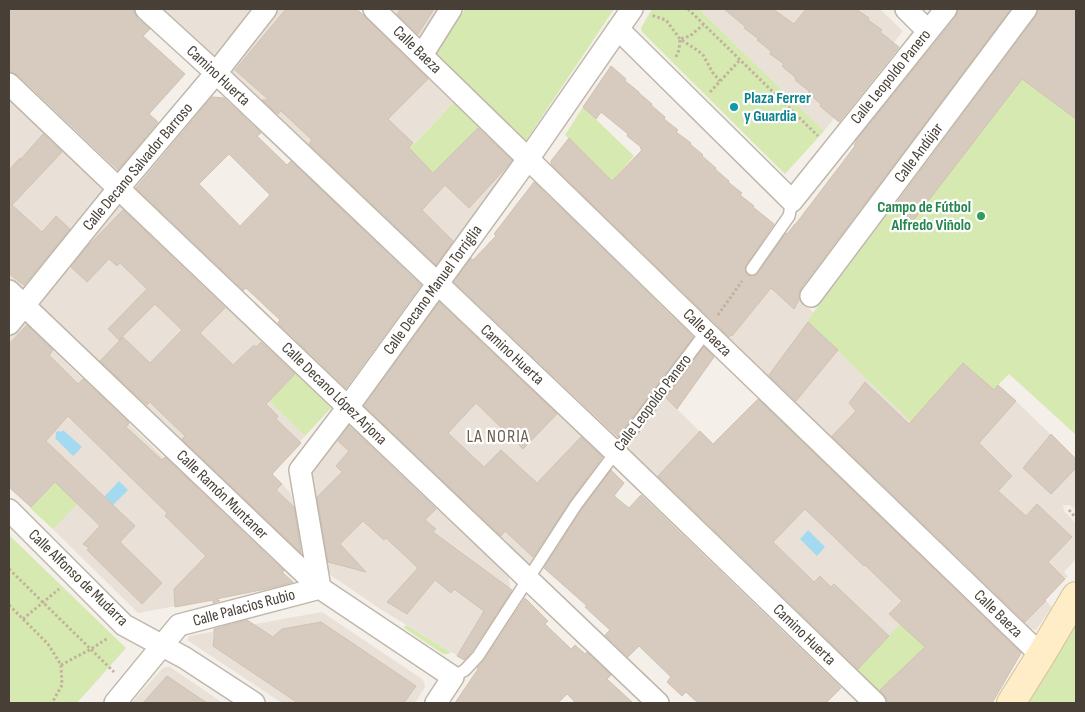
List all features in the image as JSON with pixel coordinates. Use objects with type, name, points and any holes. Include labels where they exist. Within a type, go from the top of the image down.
[{"type":"street","name":"Camino Huerta","points":[[146,9],[216,73],[616,453],[875,703]]},
{"type":"street","name":"Calle Decano Salvador Barroso","points":[[9,324],[16,298],[118,189],[216,73],[266,9]]},
{"type":"street","name":"Calle Baeza","points":[[374,9],[1041,655]]},
{"type":"street","points":[[422,55],[451,9]]},
{"type":"street","points":[[906,9],[928,31]]},
{"type":"street","name":"Calle Leopoldo Panero","points":[[792,200],[946,9]]},
{"type":"street","name":"Calle Andújar","points":[[812,296],[1026,9]]},
{"type":"street","name":"Calle Decano Manuel Torriglia","points":[[320,588],[300,470],[528,159],[618,29],[641,11]]},
{"type":"street","points":[[618,29],[792,200]]},
{"type":"street","name":"Calle Decano López Arjona","points":[[9,84],[658,703]]},
{"type":"street","name":"Calle Ramón Muntaner","points":[[16,298],[320,588],[453,677]]},
{"type":"street","name":"Calle Alfonso de Mudarra","points":[[9,510],[124,625],[185,658],[254,703]]},
{"type":"street","name":"Calle Palacios Rubio","points":[[115,703],[179,625],[320,588]]},
{"type":"street","points":[[1011,703],[1076,596]]},
{"type":"street","name":"Calle Leopoldo Panero","points":[[436,703],[453,677]]},
{"type":"lane","name":"Calle Leopoldo Panero","points":[[752,269],[789,216],[792,200]]},
{"type":"lane","name":"Calle Leopoldo Panero","points":[[453,677],[465,670],[478,656],[576,505],[706,332]]},
{"type":"path","points":[[688,9],[832,149]]},
{"type":"path","points":[[641,11],[666,20],[680,39],[697,50],[720,81]]},
{"type":"path","points":[[680,39],[690,36],[703,25]]},
{"type":"path","points":[[663,75],[675,60],[679,50],[680,39]]},
{"type":"path","points":[[696,107],[740,60]]},
{"type":"path","points":[[706,332],[752,269]]},
{"type":"path","points":[[1069,510],[1076,518]]},
{"type":"path","points":[[9,569],[129,686]]},
{"type":"path","points":[[22,619],[75,575]]},
{"type":"path","points":[[9,605],[48,644],[61,666],[62,685],[52,703]]},
{"type":"path","points":[[61,666],[91,649],[124,625]]},
{"type":"shaded area","points":[[162,9],[251,9],[213,57]]},
{"type":"shaded area","points":[[277,9],[357,9],[454,102],[408,149],[433,173],[480,127],[515,162],[434,268],[228,71]]},
{"type":"shaded area","points":[[386,9],[442,9],[421,43]]},
{"type":"shaded area","points":[[699,9],[880,9],[903,31],[824,131]]},
{"type":"shaded area","points":[[955,9],[1015,9],[798,297],[814,313],[807,321],[929,439],[998,385],[1076,459],[1076,511],[1070,505],[1063,505],[1064,511],[1076,523],[1076,559],[1064,572],[1068,576],[1045,600],[1052,607],[1036,630],[1024,624],[715,327],[855,146]]},
{"type":"shaded area","points":[[9,97],[104,191],[21,292],[9,280]]},
{"type":"shaded area","points":[[119,205],[295,373],[269,401],[305,436],[271,473],[291,495],[301,535],[303,556],[298,560],[36,305]]},
{"type":"shaded area","points":[[439,299],[604,458],[565,509],[531,568],[360,406]]},
{"type":"shaded area","points":[[23,321],[295,584],[138,613],[9,486],[9,338]]},
{"type":"shaded area","points":[[703,342],[716,355],[677,409],[713,444],[759,398],[972,606],[1022,652],[992,703],[890,703],[880,693],[924,647],[918,640],[900,624],[856,671],[625,450]]},
{"type":"shaded area","points":[[347,422],[509,578],[511,594],[468,662],[380,609],[329,574],[308,474]]},
{"type":"shaded area","points":[[322,612],[422,679],[425,687],[415,703],[282,703],[187,640],[189,636]]},
{"type":"shaded area","points":[[166,667],[170,667],[223,703],[131,703]]},
{"type":"green space","points":[[465,9],[614,9],[525,142],[435,55]]},
{"type":"green space","name":"Plaza Ferrer y Guardia","points":[[652,9],[699,9],[824,131],[785,174],[642,32],[641,28]]},
{"type":"green space","name":"Campo de Fútbol Alfredo Viñolo","points":[[1001,63],[1076,119],[1076,435],[1009,374],[941,451],[807,321]]},
{"type":"green space","points":[[454,102],[480,127],[433,173],[408,150]]},
{"type":"green space","points":[[583,107],[634,156],[612,181],[565,135]]},
{"type":"green space","points":[[295,373],[331,408],[305,436],[269,401]]},
{"type":"green space","points":[[64,474],[77,504],[53,529],[30,508]]},
{"type":"green space","points":[[9,535],[126,648],[77,703],[9,703]]},
{"type":"green space","points":[[1076,620],[1076,703],[1026,703]]},
{"type":"green space","points":[[900,624],[925,647],[880,693],[854,672]]},
{"type":"green space","points":[[406,625],[451,652],[443,654],[404,628]]},
{"type":"water","points":[[63,430],[82,447],[73,456],[55,438],[56,432]]},
{"type":"water","points":[[119,481],[128,490],[113,505],[104,497]]},
{"type":"water","points":[[808,530],[825,547],[817,556],[800,539]]},
{"type":"building","points":[[9,9],[133,9],[137,18],[150,29],[143,36],[185,74],[149,114],[158,122],[118,170],[18,75],[9,72]]},
{"type":"building","points":[[286,9],[357,9],[428,79],[388,119],[413,143],[409,148],[433,173],[478,128],[512,160],[469,208],[445,185],[422,210],[453,241],[436,265],[309,144],[312,140],[281,111],[278,114],[262,100],[269,100],[235,70]]},
{"type":"building","points":[[401,9],[434,9],[418,34],[397,14]]},
{"type":"building","points":[[724,9],[773,9],[794,24],[806,9],[856,9],[869,18],[868,20],[882,30],[880,32],[899,47],[839,122],[820,106],[821,104],[808,93],[809,91],[782,66],[784,64],[770,54],[771,51],[757,40],[759,39]]},
{"type":"building","points":[[958,9],[1011,9],[801,288],[799,300],[794,309],[771,288],[732,336],[729,337],[551,164],[551,161],[569,138],[612,181],[642,150],[641,147],[627,136],[628,134],[601,112],[596,119],[583,107],[611,66],[665,117],[664,119],[678,130],[676,132],[691,143],[728,182],[742,193],[740,195],[774,224],[746,265],[747,275],[755,276],[786,233],[796,224],[855,146],[858,138],[956,17]]},
{"type":"building","points":[[1038,9],[1076,9],[1076,119],[1022,79],[912,222],[893,208],[1036,16]]},
{"type":"building","points":[[212,97],[224,98],[261,133],[257,136],[287,165],[291,161],[421,285],[346,388],[278,323],[280,320],[246,288],[243,290],[136,188]],"holes":[[[229,154],[270,195],[240,226],[199,184]]]},
{"type":"building","points":[[43,134],[62,152],[12,205],[42,232],[56,216],[70,229],[24,285],[9,274],[9,170]]},
{"type":"building","points":[[534,182],[693,337],[618,437],[454,282],[471,258],[473,260],[496,236],[494,234]]},
{"type":"building","points":[[123,210],[225,308],[200,333],[233,365],[254,345],[256,347],[261,342],[295,374],[266,404],[278,416],[276,419],[301,443],[272,474],[282,484],[276,490],[294,507],[301,553],[182,439],[185,436],[150,402],[147,405],[100,361],[123,337],[150,363],[182,330],[155,304],[119,340],[108,329],[147,289],[120,263],[117,266],[109,259],[87,282],[71,267],[87,247]]},
{"type":"building","points":[[439,302],[557,414],[523,449],[476,403],[448,433],[469,453],[484,467],[501,450],[537,483],[581,437],[602,457],[533,557],[505,531],[501,536],[364,406]]},
{"type":"building","points":[[808,322],[838,350],[796,401],[769,375]]},
{"type":"building","points":[[27,325],[53,350],[49,355],[78,384],[83,379],[129,423],[126,427],[162,460],[165,457],[284,571],[282,572],[293,582],[216,599],[220,601],[213,603],[213,600],[175,607],[174,589],[206,556],[165,516],[167,513],[68,416],[46,441],[135,526],[120,542],[162,583],[142,604],[87,550],[89,548],[83,544],[100,526],[55,482],[31,507],[11,489],[9,486],[9,344]]},
{"type":"building","points":[[704,347],[714,357],[677,409],[666,398]]},
{"type":"building","points":[[963,363],[994,390],[998,385],[1016,401],[979,443],[1012,476],[998,491],[1026,516],[1037,504],[1072,537],[1048,562],[1065,579],[1025,622],[832,436],[856,411],[849,403],[865,382],[909,424]]},
{"type":"building","points":[[758,399],[1021,653],[992,703],[887,703],[887,699],[880,690],[925,647],[889,614],[902,601],[805,509],[773,542],[814,582],[820,576],[831,587],[834,584],[889,636],[858,669],[658,476],[700,431],[713,444]]},
{"type":"building","points":[[349,426],[436,509],[425,520],[436,529],[433,532],[512,590],[472,651],[464,660],[457,656],[484,611],[454,589],[451,593],[435,580],[407,614],[387,602],[418,568],[386,538],[384,540],[363,521],[340,544],[366,572],[328,562],[317,497],[342,472],[336,466],[349,451],[338,441]]},
{"type":"building","points":[[1051,434],[1076,459],[1076,468],[1051,494],[1023,468]]},
{"type":"building","points":[[611,470],[624,483],[614,496],[629,508],[641,495],[841,688],[826,703],[698,703],[686,692],[682,696],[667,682],[671,677],[639,646],[628,657],[605,635],[610,630],[585,607],[587,606],[544,568],[582,509]]},
{"type":"building","points":[[525,598],[548,621],[545,624],[571,649],[575,645],[585,654],[587,652],[611,675],[607,679],[633,703],[576,703],[567,694],[558,703],[455,703]]},
{"type":"building","points":[[247,620],[273,637],[282,629],[321,622],[416,686],[404,703],[298,703],[213,646],[214,629]]},
{"type":"building","points":[[167,676],[207,703],[143,703]]},
{"type":"place","name":"Plaza Ferrer y Guardia","points":[[734,107]]},
{"type":"place","name":"Campo de Fútbol Alfredo Viñolo","points":[[981,216]]},
{"type":"district","name":"LA NORIA","points":[[498,436]]}]
